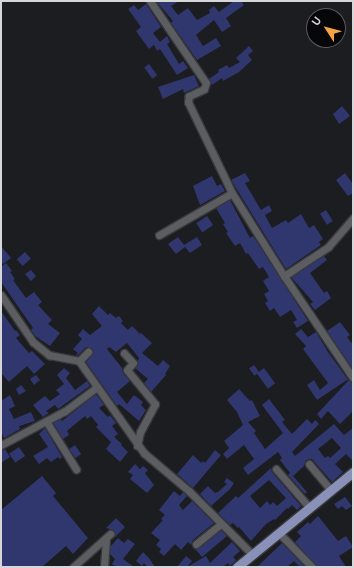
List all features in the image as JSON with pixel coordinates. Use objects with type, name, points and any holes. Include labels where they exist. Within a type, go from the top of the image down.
[{"type":"main road","points":[[237,567],[353,472]]},
{"type":"street","points":[[150,1],[186,51],[206,83],[204,90],[189,96],[188,102],[232,193],[284,276],[353,378]]},
{"type":"street","points":[[158,235],[232,193]]},
{"type":"street","points":[[284,276],[328,247],[353,218]]},
{"type":"street","points":[[1,295],[33,342],[49,355],[79,362],[137,446],[151,461],[189,491],[252,554]]},
{"type":"street","points":[[79,362],[88,352]]},
{"type":"street","points":[[124,352],[133,364],[126,370],[155,404],[140,432],[137,446]]},
{"type":"street","points":[[2,441],[64,411],[97,387]]},
{"type":"street","points":[[46,421],[76,470]]},
{"type":"street","points":[[309,464],[331,490]]},
{"type":"street","points":[[276,469],[310,508]]},
{"type":"street","points":[[196,544],[221,524]]},
{"type":"street","points":[[279,533],[312,567]]},
{"type":"street","points":[[72,567],[108,536],[104,567]]},
{"type":"building","points":[[156,1],[179,1],[171,6],[178,15],[188,8],[197,20],[210,13],[209,10],[214,6],[219,12],[234,1],[241,1],[244,5],[226,18],[231,26],[222,32],[214,20],[196,35],[203,46],[216,38],[221,46],[197,60],[171,23],[173,21]]},
{"type":"building","points":[[146,4],[161,27],[153,33],[160,42],[167,36],[170,42],[167,44],[179,64],[183,61],[188,68],[177,75],[160,49],[157,51],[154,45],[149,49],[136,31],[141,27],[128,9],[134,5],[138,10]]},
{"type":"building","points":[[249,46],[253,51],[248,55],[252,60],[239,72],[223,81],[222,78],[212,85],[209,79],[219,72],[218,70],[227,65],[229,68],[240,62],[236,58]]},
{"type":"building","points":[[149,64],[157,75],[152,79],[144,68]]},
{"type":"building","points":[[194,75],[199,86],[184,93],[183,89],[163,99],[158,87]]},
{"type":"building","points":[[342,106],[350,116],[339,124],[333,114]]},
{"type":"building","points":[[245,173],[250,181],[245,183],[261,210],[269,205],[272,211],[265,215],[272,228],[286,220],[288,223],[301,214],[309,228],[314,225],[323,239],[319,242],[321,245],[286,269],[231,180]]},
{"type":"building","points":[[345,173],[353,184],[353,193],[348,196],[336,180]]},
{"type":"building","points":[[212,176],[217,186],[221,184],[225,191],[200,205],[193,186]]},
{"type":"building","points":[[230,200],[250,238],[253,236],[308,321],[297,328],[293,322],[297,320],[291,310],[280,317],[274,308],[270,311],[265,303],[268,301],[264,294],[269,291],[263,281],[269,277],[263,267],[259,269],[248,253],[246,254],[240,243],[235,246],[226,233],[228,232],[223,224],[225,223],[216,208]]},
{"type":"building","points":[[326,210],[333,221],[327,225],[320,214]]},
{"type":"building","points":[[207,216],[213,225],[202,232],[196,223]]},
{"type":"building","points":[[178,237],[184,245],[197,237],[202,245],[190,253],[185,247],[176,254],[168,244]]},
{"type":"building","points":[[1,246],[11,258],[3,264],[1,262]]},
{"type":"building","points":[[25,252],[31,259],[23,266],[17,259]]},
{"type":"building","points":[[324,256],[327,260],[310,273],[324,293],[327,291],[331,298],[315,310],[310,304],[313,302],[291,277]]},
{"type":"building","points":[[6,263],[12,271],[10,272],[15,279],[13,280],[26,298],[34,292],[42,302],[38,305],[52,320],[48,324],[60,333],[50,346],[35,336],[31,330],[33,328],[1,282],[1,267]]},
{"type":"building","points":[[31,270],[36,276],[31,281],[25,274]]},
{"type":"building","points":[[99,306],[108,315],[110,313],[116,318],[119,316],[123,321],[121,323],[128,330],[132,326],[152,343],[142,353],[158,366],[163,360],[170,366],[165,374],[166,375],[151,392],[144,383],[148,379],[135,368],[139,358],[127,343],[116,352],[109,347],[107,349],[130,381],[117,392],[127,404],[134,395],[143,402],[141,405],[146,410],[139,421],[119,404],[117,406],[86,362],[93,354],[92,349],[86,347],[77,356],[76,355],[78,353],[73,349],[82,339],[78,335],[83,329],[90,335],[102,326],[92,314]]},
{"type":"building","points":[[1,311],[15,331],[16,330],[20,335],[16,338],[29,353],[32,351],[45,364],[34,374],[27,366],[9,382],[1,373]]},
{"type":"building","points":[[340,322],[350,335],[347,337],[353,345],[353,369],[327,331]]},
{"type":"building","points":[[301,329],[308,337],[316,332],[328,352],[349,381],[353,383],[353,411],[340,424],[328,411],[321,419],[317,414],[348,381],[347,380],[317,400],[307,385],[314,380],[320,390],[328,383],[303,349],[306,346],[295,334]]},
{"type":"building","points":[[254,365],[259,372],[254,376],[249,369]]},
{"type":"building","points":[[64,368],[70,373],[66,378],[75,390],[87,381],[90,386],[58,409],[55,405],[46,411],[49,413],[43,417],[33,405],[45,396],[50,401],[60,394],[56,390],[64,384],[57,375]]},
{"type":"building","points":[[264,368],[275,383],[268,389],[257,373]]},
{"type":"building","points":[[36,375],[40,380],[34,385],[30,379]]},
{"type":"building","points":[[21,385],[26,391],[19,395],[16,389]]},
{"type":"building","points":[[239,389],[250,401],[252,400],[260,416],[248,422],[256,431],[254,433],[265,449],[283,433],[262,405],[269,399],[285,420],[282,422],[292,434],[307,419],[312,424],[315,420],[319,424],[292,452],[295,456],[334,424],[344,435],[353,428],[353,461],[346,454],[335,464],[343,472],[332,482],[312,459],[306,460],[304,466],[293,476],[307,492],[305,494],[288,475],[290,473],[280,460],[282,458],[278,452],[248,475],[243,468],[254,459],[244,445],[227,459],[223,454],[229,448],[224,441],[243,425],[237,412],[227,400]],"holes":[[[332,438],[341,448],[330,458],[328,456],[325,458],[318,449]]]},
{"type":"building","points":[[96,394],[104,405],[99,408],[108,417],[110,415],[116,423],[112,426],[118,434],[114,437],[128,452],[120,462],[106,449],[111,442],[96,427],[98,425],[91,416],[87,419],[85,416],[74,425],[67,431],[69,435],[63,439],[53,423],[61,419],[62,421]]},
{"type":"building","points":[[10,395],[15,406],[9,409],[14,419],[31,412],[35,421],[19,426],[20,429],[4,438],[1,432],[1,401]]},
{"type":"building","points":[[45,428],[62,457],[60,459],[58,457],[51,462],[47,458],[39,464],[33,456],[48,447],[39,434]]},
{"type":"building","points":[[75,445],[81,454],[75,458],[69,449]]},
{"type":"building","points":[[19,447],[25,456],[15,463],[9,454]]},
{"type":"building","points":[[5,449],[10,457],[1,463],[1,450]]},
{"type":"building","points":[[215,450],[221,455],[193,488],[177,474],[193,455],[201,463],[203,461],[205,463]]},
{"type":"building","points":[[135,464],[140,469],[143,466],[148,470],[145,473],[154,485],[147,493],[130,479],[133,475],[128,472]]},
{"type":"building","points":[[271,468],[272,472],[301,506],[297,510],[292,505],[288,509],[287,508],[275,520],[274,519],[266,524],[251,541],[239,527],[238,528],[233,523],[230,525],[218,513],[236,496],[238,498]],"holes":[[[269,480],[286,498],[277,506],[273,502],[270,505],[267,501],[260,508],[250,496]]]},
{"type":"building","points":[[42,476],[56,493],[53,496],[88,538],[73,554],[66,546],[42,567],[1,567],[1,510]]},
{"type":"building","points":[[227,478],[234,483],[230,489],[211,506],[200,494],[208,486],[215,493],[218,492],[227,484],[224,482]]},
{"type":"building","points":[[174,491],[180,496],[183,492],[187,496],[179,505],[183,510],[192,501],[214,523],[193,540],[191,545],[188,542],[181,550],[175,544],[164,556],[159,552],[161,549],[156,545],[160,540],[151,533],[163,520],[161,519],[165,515],[159,510]]},
{"type":"building","points":[[345,497],[352,506],[346,510],[342,506],[338,509],[334,504]]},
{"type":"building","points":[[318,516],[338,541],[346,536],[353,547],[339,556],[346,567],[317,567],[295,542],[301,536],[297,532],[308,522],[310,524]]},
{"type":"building","points":[[116,518],[125,527],[115,537],[113,530],[106,528]]},
{"type":"building","points":[[221,530],[227,536],[202,557],[195,549],[199,548]]},
{"type":"building","points":[[118,538],[124,543],[128,539],[135,544],[123,559],[134,567],[116,567],[112,564],[115,559],[110,554],[110,547]]},
{"type":"building","points":[[232,542],[240,551],[233,557],[236,560],[230,566],[228,563],[223,567],[187,567],[206,556],[210,563]]},
{"type":"building","points":[[282,543],[305,567],[300,567],[294,561],[287,567],[257,567]]},
{"type":"building","points":[[143,552],[155,567],[147,567],[144,563],[142,566],[136,561]]},
{"type":"building","points":[[186,556],[192,561],[187,567],[177,567]]}]
